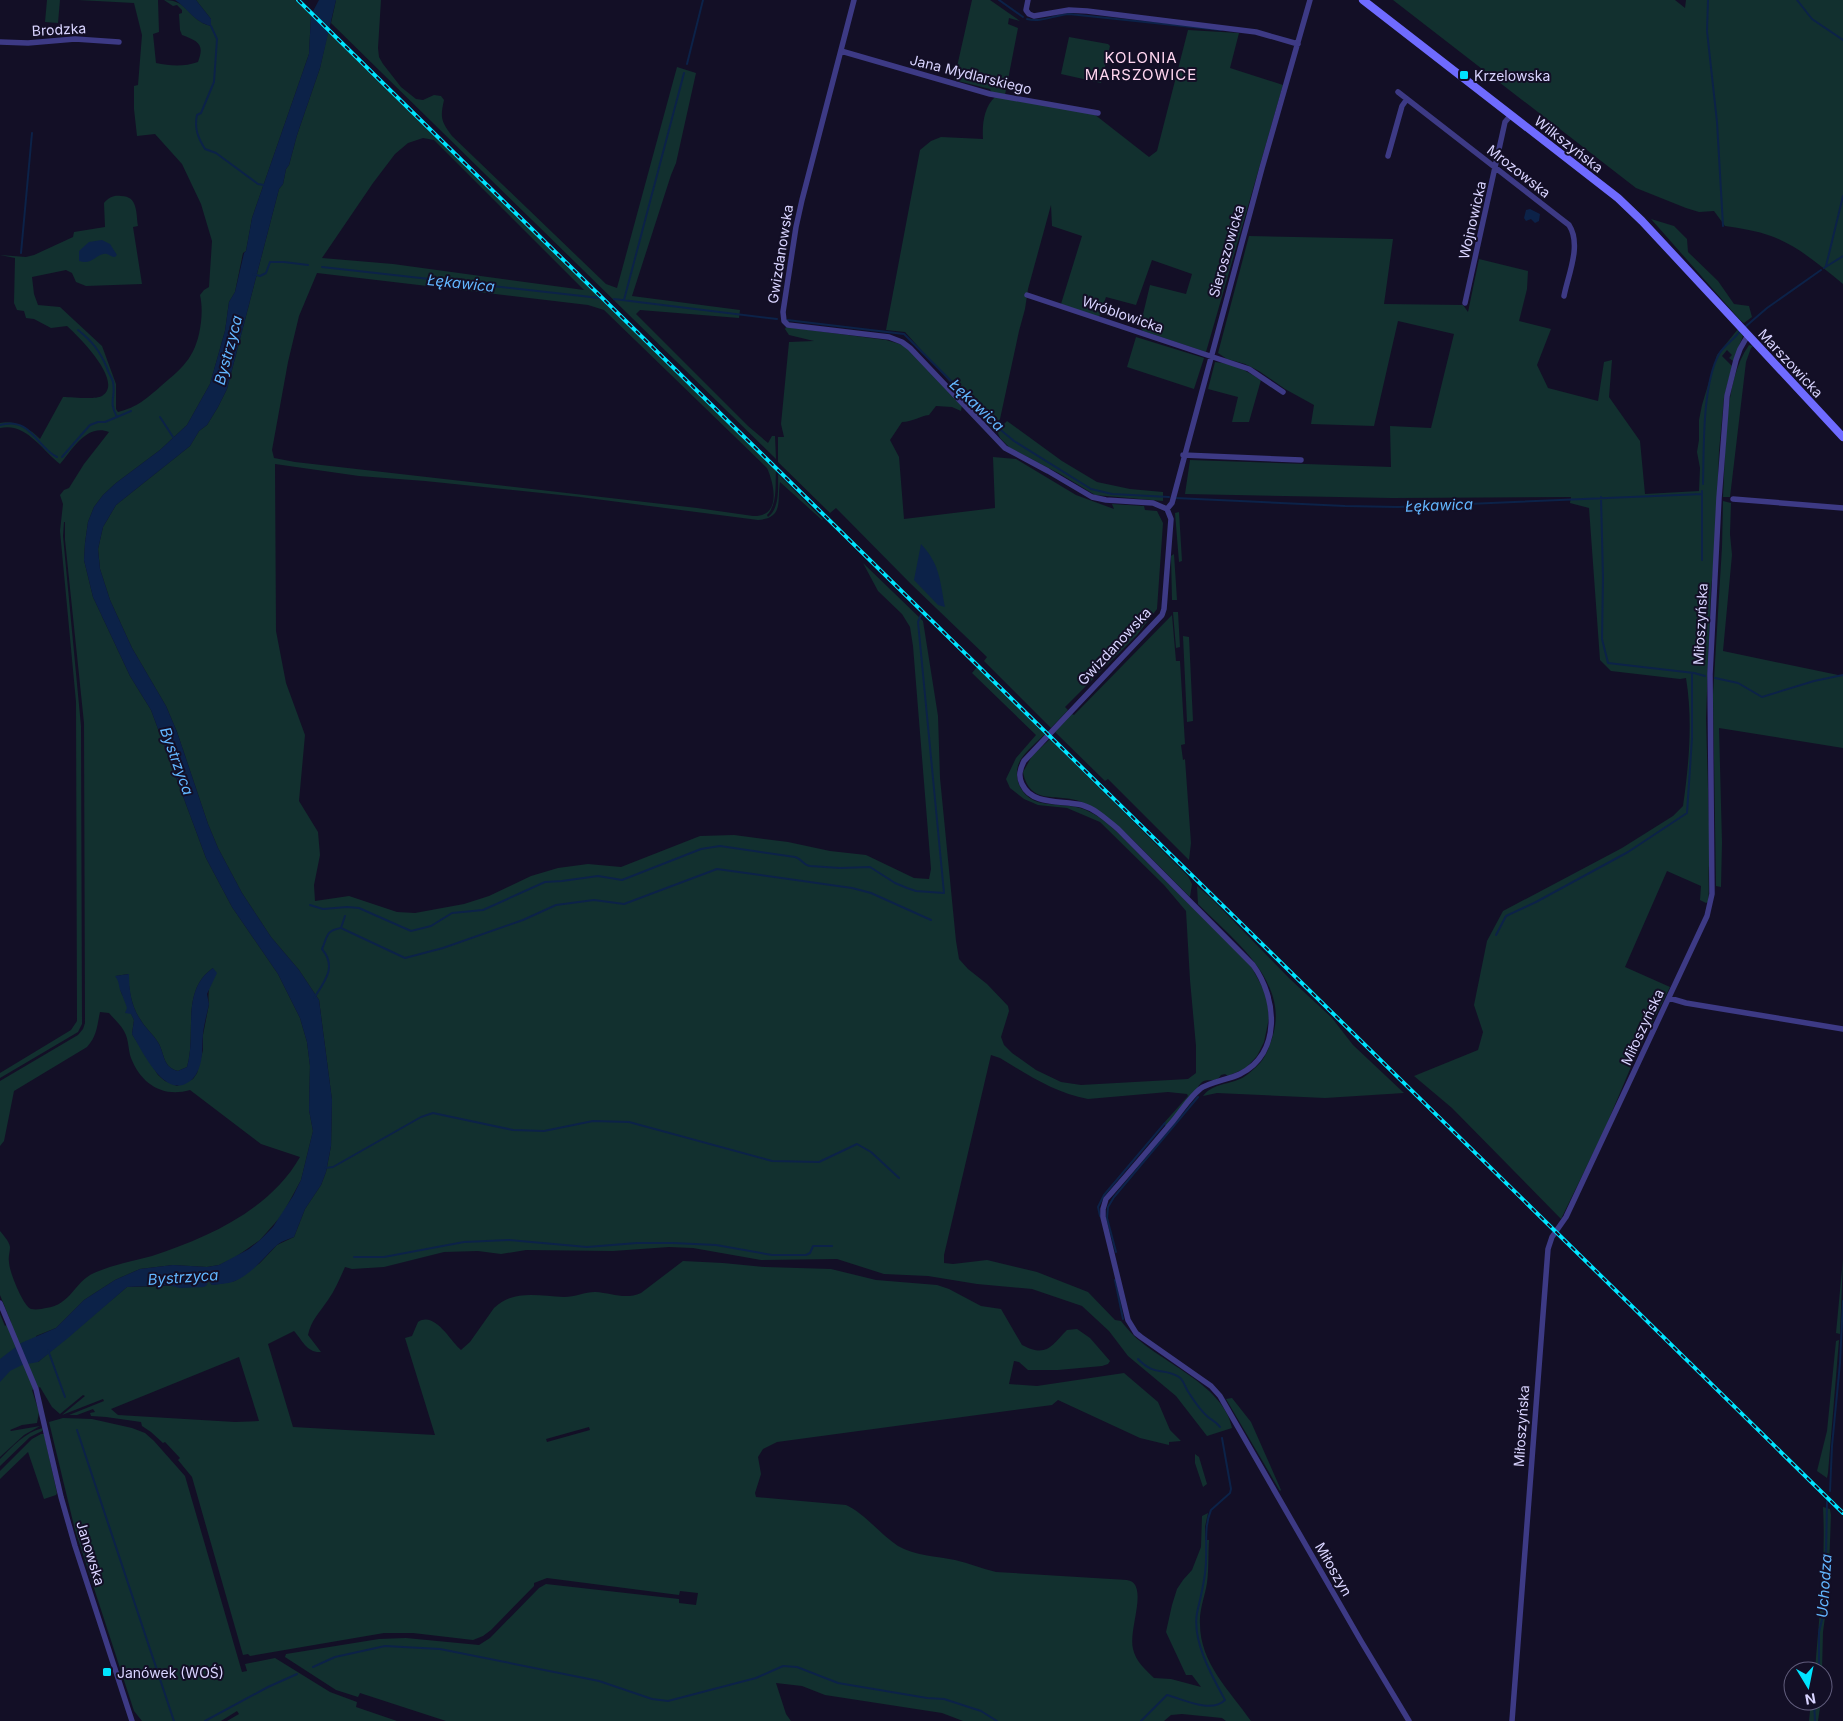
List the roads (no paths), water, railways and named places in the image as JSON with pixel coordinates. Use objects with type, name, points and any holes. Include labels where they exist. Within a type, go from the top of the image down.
[{"type":"street","name":"Gwizdanowska","points":[[854,0],[796,227],[783,312],[784,321],[788,325],[889,337],[902,342],[914,352],[1005,448],[1092,497],[1106,500],[1153,503],[1167,509],[1171,519],[1162,615],[1024,761],[1020,769],[1020,778],[1028,793],[1035,798],[1083,806],[1106,819],[1254,965],[1265,983],[1271,1005],[1271,1029],[1267,1044],[1259,1057],[1247,1070],[1225,1080],[1201,1087]]},
{"type":"street","points":[[1028,0],[1026,10],[1034,16],[1068,10],[1087,11],[1256,32],[1298,44]]},
{"type":"street","name":"Sieroszowicka","points":[[1167,509],[1172,503],[1183,455],[1310,0]]},
{"type":"street","name":"Wilkszyńska","points":[[1363,0],[1618,198],[1742,328]]},
{"type":"street","name":"Brodzka","points":[[0,42],[28,43],[74,38],[119,42]]},
{"type":"street","name":"Jana Mydlarskiego","points":[[840,51],[990,94],[1098,113]]},
{"type":"street","name":"Mrozowska","points":[[1398,92],[1569,225],[1572,230],[1574,248],[1564,296]]},
{"type":"street","points":[[1388,156],[1402,106],[1407,99]]},
{"type":"street","name":"Wojnowicka","points":[[1465,303],[1506,122],[1511,115]]},
{"type":"street","name":"Wróblowicka","points":[[1027,295],[1249,369],[1284,392]]},
{"type":"street","name":"Marszowicka","points":[[1742,328],[1843,437]]},
{"type":"street","name":"Miłoszyńska","points":[[1512,1721],[1548,1249],[1552,1237],[1566,1217],[1707,916],[1712,894],[1710,674],[1719,498],[1727,396],[1736,360],[1748,335]]},
{"type":"street","points":[[1183,455],[1301,460]]},
{"type":"street","points":[[1732,499],[1843,508]]},
{"type":"street","points":[[1669,998],[1686,1003],[1843,1029]]},
{"type":"street","name":"Miłoszyn","points":[[1201,1087],[1106,1198],[1103,1217],[1128,1320],[1132,1328],[1142,1337],[1211,1386],[1220,1396],[1409,1721]]},
{"type":"street","name":"Janowska","points":[[0,1303],[36,1389],[75,1546],[132,1721]]},
{"type":"water","points":[[175,0],[196,0],[211,19],[211,26],[200,22]]},
{"type":"water","name":"Bystrzyca","points":[[319,0],[336,0],[320,68],[297,135],[289,165],[286,169],[283,184],[279,189],[227,389],[207,425],[199,431],[190,446],[116,505],[103,527],[98,549],[100,569],[110,600],[132,648],[166,706],[218,848],[242,893],[271,937],[299,970],[319,1000],[332,1100],[331,1146],[326,1172],[321,1185],[305,1209],[294,1237],[277,1245],[253,1270],[241,1278],[229,1283],[212,1285],[208,1281],[204,1287],[180,1288],[168,1285],[127,1287],[38,1362],[22,1365],[10,1371],[0,1382],[0,1359],[21,1343],[56,1328],[84,1300],[115,1280],[140,1269],[173,1265],[207,1267],[219,1265],[249,1249],[273,1227],[293,1196],[301,1180],[313,1131],[309,1110],[310,1066],[307,1042],[300,1018],[278,974],[232,907],[206,858],[151,710],[130,676],[93,597],[84,560],[88,522],[94,507],[116,483],[160,450],[187,425],[210,384],[225,331],[229,302],[235,292],[246,251],[252,218],[309,54],[311,15]]},
{"type":"water","points":[[1530,209],[1540,214],[1539,221],[1535,223],[1531,219],[1526,221],[1524,218],[1526,210]]},
{"type":"water","points":[[102,240],[110,244],[117,255],[115,257],[104,254],[88,262],[79,261],[79,251],[89,242]]},
{"type":"water","points":[[921,544],[936,566],[945,607],[938,605],[914,580]]},
{"type":"water","points":[[213,968],[217,973],[207,994],[209,1004],[203,1030],[202,1054],[199,1068],[194,1077],[187,1083],[178,1086],[170,1084],[154,1070],[132,1034],[134,1020],[131,1014],[125,1013],[127,1008],[115,976],[129,974],[129,986],[134,1009],[159,1044],[167,1064],[178,1071],[187,1067],[190,1054],[191,1013],[196,988],[203,977]]},
{"type":"waterway","points":[[687,64],[703,0]]},
{"type":"waterway","points":[[999,0],[1023,17]]},
{"type":"waterway","points":[[1708,0],[1707,31],[1717,122],[1723,226]]},
{"type":"waterway","points":[[1797,0],[1812,19],[1843,40]]},
{"type":"waterway","points":[[1027,19],[1042,19],[1069,14],[1221,30]]},
{"type":"waterway","points":[[211,26],[217,39],[214,82],[201,113],[197,115],[196,129],[205,149],[216,153],[258,184],[264,185]]},
{"type":"waterway","points":[[624,300],[684,73]]},
{"type":"waterway","points":[[21,253],[32,133]]},
{"type":"waterway","points":[[1826,266],[1843,196]]},
{"type":"waterway","points":[[1824,268],[1843,256]]},
{"type":"waterway","name":"Łękawica","points":[[253,274],[260,276],[266,273],[270,262],[308,265]]},
{"type":"waterway","name":"Łękawica","points":[[322,267],[600,298]]},
{"type":"waterway","points":[[1745,327],[1767,308],[1821,270]]},
{"type":"waterway","name":"Łękawica","points":[[614,299],[777,319]]},
{"type":"waterway","name":"Łękawica","points":[[787,320],[904,334],[996,426],[1014,441],[1091,489],[1112,494],[1169,497]]},
{"type":"waterway","points":[[78,330],[98,351],[112,378],[114,387],[113,407],[117,417]]},
{"type":"waterway","points":[[1703,484],[1705,418],[1709,382],[1719,354],[1740,331]]},
{"type":"waterway","points":[[62,457],[90,425],[105,422],[131,411]]},
{"type":"waterway","points":[[160,417],[173,437]]},
{"type":"waterway","points":[[0,425],[11,423],[19,425],[33,434],[50,453],[57,457]]},
{"type":"waterway","points":[[1702,491],[1702,560]]},
{"type":"waterway","name":"Łękawica","points":[[1175,498],[1398,507],[1702,494]]},
{"type":"waterway","points":[[1601,497],[1602,639],[1608,663],[1694,673],[1705,676]]},
{"type":"waterway","points":[[310,905],[323,909],[359,908],[411,931],[431,926],[452,913],[483,910],[545,882],[598,876],[622,880],[701,849],[720,846],[795,857],[810,866],[870,867],[895,883],[907,888],[916,891],[944,893],[918,622],[921,615]]},
{"type":"waterway","points":[[1496,935],[1506,916],[1536,902],[1628,852],[1687,813],[1692,738],[1692,673]]},
{"type":"waterway","points":[[1715,678],[1738,683],[1762,697],[1814,681],[1843,675]]},
{"type":"waterway","points":[[314,998],[325,980],[329,968],[329,962],[322,949],[328,935],[336,929],[341,928],[405,958],[443,948],[523,920],[556,905],[594,900],[624,904],[717,869],[852,888],[871,893],[931,920]]},
{"type":"waterway","points":[[341,928],[345,916]]},
{"type":"waterway","points":[[1116,1252],[1107,1218],[1108,1207],[1114,1197],[1198,1097]]},
{"type":"waterway","points":[[325,1168],[333,1167],[421,1117],[433,1113],[513,1130],[544,1131],[593,1121],[629,1122],[772,1161],[819,1162],[857,1144],[871,1152],[899,1178]]},
{"type":"waterway","points":[[1100,1216],[1098,1207],[1104,1195],[1165,1123]]},
{"type":"waterway","points":[[354,1257],[384,1257],[464,1242],[509,1240],[587,1247],[637,1243],[716,1245],[772,1255],[806,1255],[810,1253],[813,1246],[832,1246]]},
{"type":"waterway","points":[[1115,1280],[1123,1319]]},
{"type":"waterway","name":"Uchodza","points":[[1830,1491],[1843,1301]]},
{"type":"waterway","points":[[48,1350],[65,1397]]},
{"type":"waterway","points":[[1138,1359],[1149,1368],[1169,1372],[1181,1378],[1200,1409],[1220,1427]]},
{"type":"waterway","points":[[77,1430],[174,1721]]},
{"type":"waterway","points":[[1141,1721],[1167,1695],[1205,1706],[1219,1704],[1225,1700],[1204,1658],[1197,1635],[1196,1624],[1205,1573],[1209,1516],[1211,1510],[1230,1493],[1231,1489],[1222,1438]]},
{"type":"waterway","name":"Uchodza","points":[[1819,1661],[1819,1632],[1825,1607],[1827,1501]]},
{"type":"waterway","points":[[313,1667],[335,1657],[385,1646],[440,1649],[599,1681],[652,1699],[668,1701],[756,1678],[783,1666],[797,1667],[838,1683],[927,1698],[944,1699],[981,1711],[997,1721]]},
{"type":"waterway","points":[[205,1721],[268,1687],[297,1674]]},
{"type":"waterway","name":"Uchodza","points":[[1814,1711],[1815,1721]]},
{"type":"railway","points":[[298,0],[1843,1513]]},
{"type":"place","name":"Krzelowska","points":[[1464,75]]},
{"type":"place","name":"Janówek (WOŚ)","points":[[107,1672]]},
{"type":"district","name":"KOLONIA MARSZOWICE","points":[[1141,66]]}]
